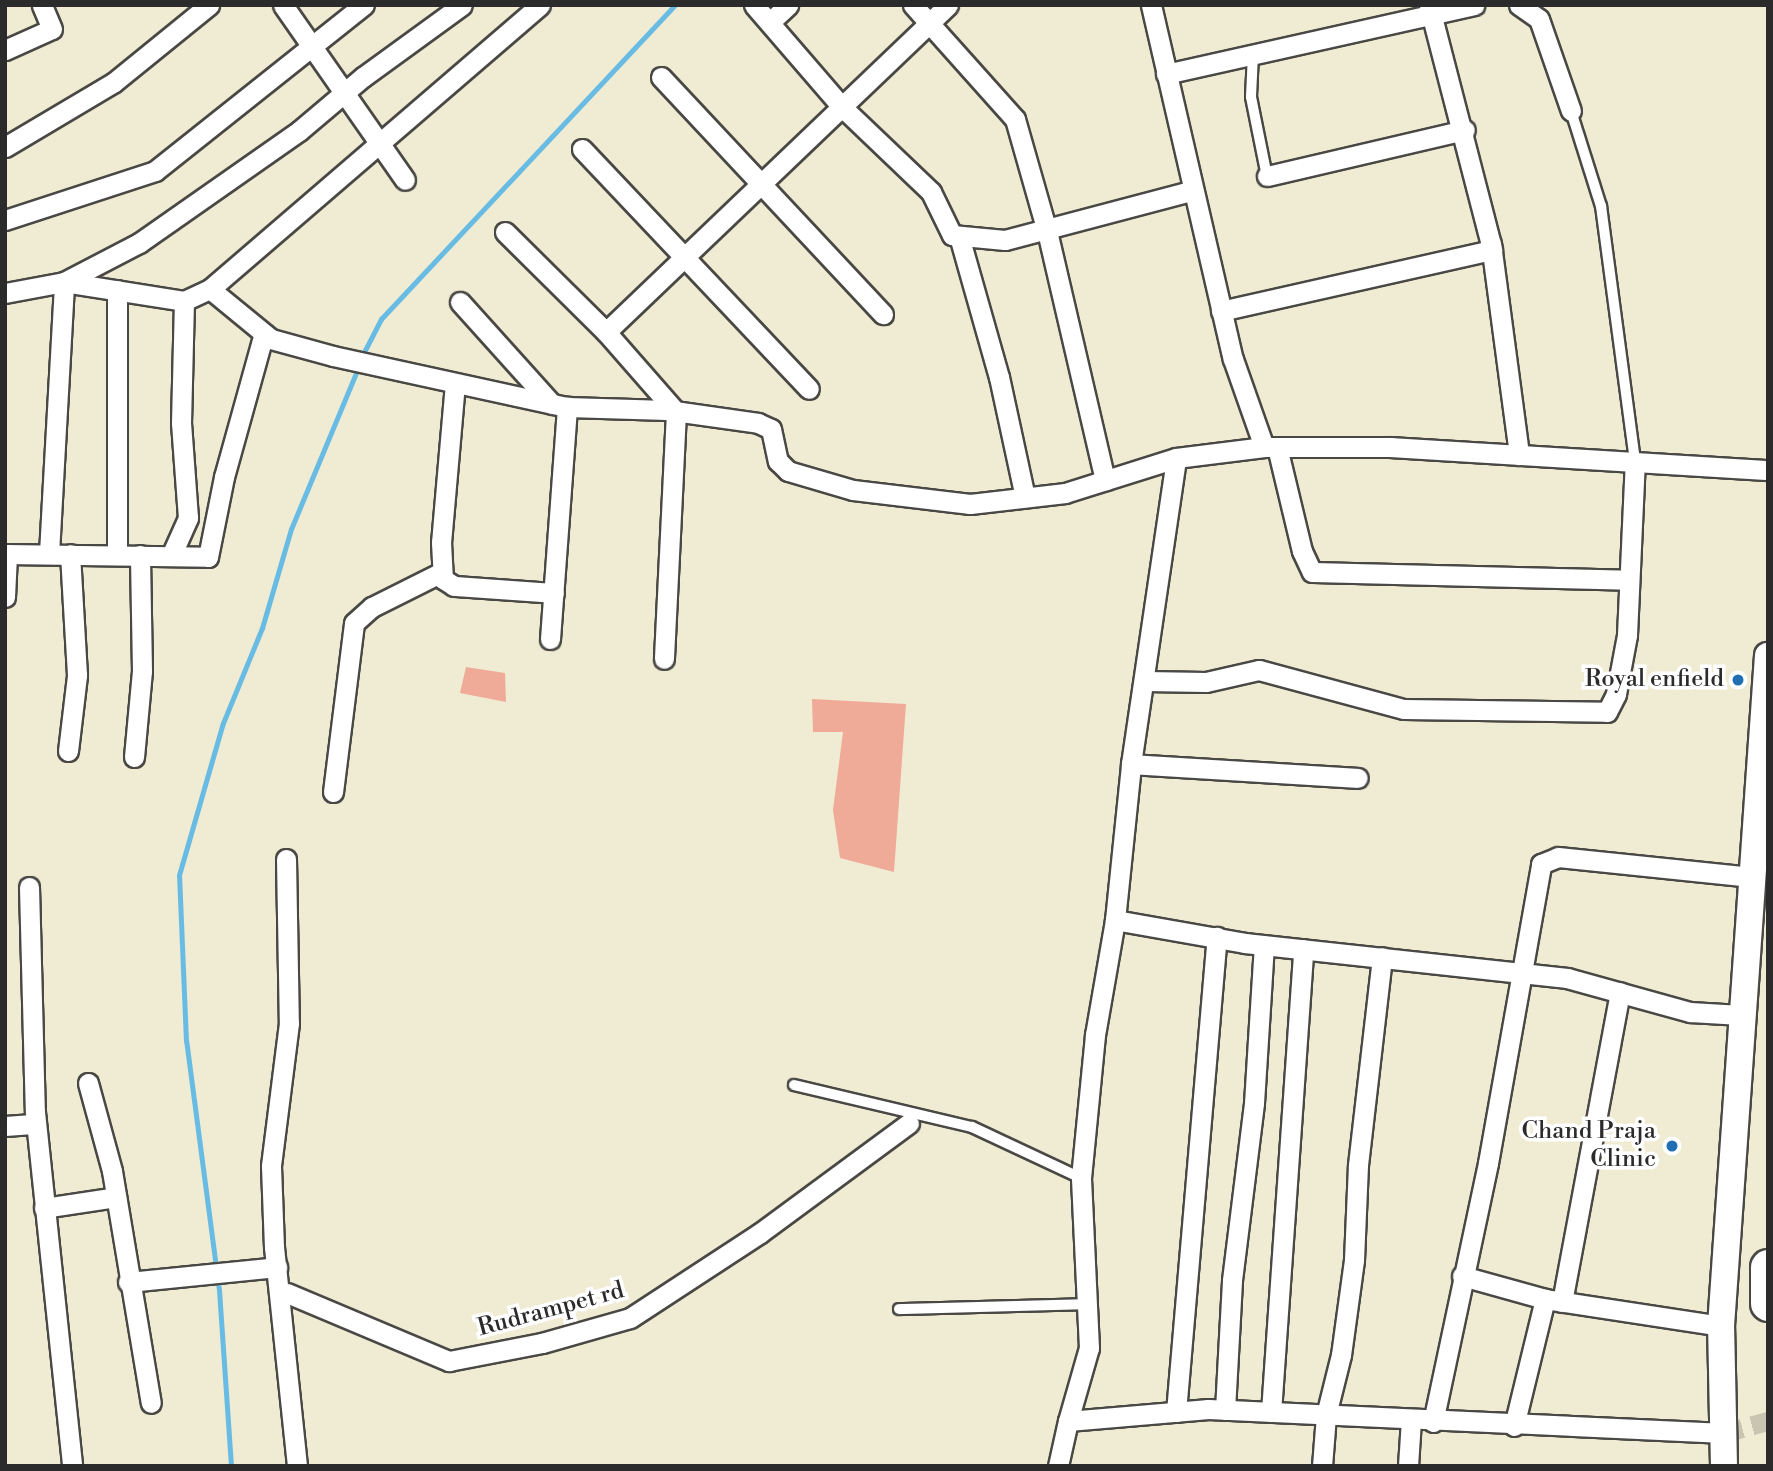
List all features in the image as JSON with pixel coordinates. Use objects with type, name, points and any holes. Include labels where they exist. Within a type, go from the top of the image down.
[{"type":"highway","points":[[1768,1268],[1768,1303]]},
{"type":"street","points":[[5,50],[52,29],[43,5]]},
{"type":"street","points":[[5,147],[113,83],[209,5]]},
{"type":"street","points":[[283,5],[405,180]]},
{"type":"street","points":[[5,219],[155,171],[364,5]]},
{"type":"street","points":[[5,293],[64,282],[139,243],[299,131],[344,93],[462,5]]},
{"type":"street","points":[[64,282],[184,300],[210,289],[381,145],[540,5]]},
{"type":"street","points":[[754,5],[842,107],[931,192],[952,235],[1005,240],[1191,191]]},
{"type":"street","points":[[770,22],[788,5]]},
{"type":"street","points":[[913,5],[1015,119],[1047,231],[1105,480]]},
{"type":"street","points":[[606,332],[948,5]]},
{"type":"street","points":[[1151,5],[1191,191],[1221,312],[1271,447],[1302,551],[1312,572],[1629,580]]},
{"type":"street","points":[[1166,74],[1429,9],[1474,5]]},
{"type":"street","points":[[1519,5],[1539,19],[1571,111]]},
{"type":"street","points":[[1429,9],[1465,130],[1492,250],[1519,455]]},
{"type":"street","points":[[661,77],[883,314]]},
{"type":"street","points":[[1267,176],[1465,130]]},
{"type":"street","points":[[582,149],[810,389]]},
{"type":"street","points":[[505,232],[606,332],[676,412],[664,659]]},
{"type":"street","points":[[959,236],[985,319],[1025,497]]},
{"type":"street","points":[[1221,312],[1492,250]]},
{"type":"street","points":[[49,553],[64,282]]},
{"type":"street","points":[[210,289],[264,333],[333,356],[559,405],[676,412],[758,423],[771,429],[778,461],[788,471],[853,490],[970,504],[1065,493],[1176,458],[1271,447],[1391,447],[1768,470]]},
{"type":"street","points":[[117,290],[117,555]]},
{"type":"street","points":[[171,556],[188,519],[181,423],[184,300]]},
{"type":"street","points":[[460,302],[559,405],[554,593],[550,639]]},
{"type":"street","points":[[5,597],[6,554],[204,558],[212,551],[224,477],[264,333]]},
{"type":"street","points":[[440,573],[455,383]]},
{"type":"street","points":[[1058,1466],[1089,1348],[1081,1178],[1095,1035],[1115,920],[1131,764],[1176,458]]},
{"type":"street","points":[[1144,681],[1206,682],[1259,670],[1404,709],[1601,713],[1611,708],[1616,694],[1627,635],[1634,462]]},
{"type":"street","points":[[68,751],[76,675],[70,554]]},
{"type":"street","points":[[134,757],[142,671],[140,555]]},
{"type":"street","points":[[440,573],[454,586],[554,593]]},
{"type":"street","points":[[332,792],[354,623],[372,607],[440,573]]},
{"type":"street","points":[[1724,1466],[1721,1326],[1768,656]]},
{"type":"street","points":[[1131,764],[1358,778]]},
{"type":"street","points":[[286,859],[289,1023],[271,1166],[276,1267],[297,1466]]},
{"type":"street","points":[[1433,1422],[1488,1163],[1539,869],[1547,859],[1752,877]]},
{"type":"street","points":[[29,887],[36,1124],[72,1466]]},
{"type":"street","points":[[1115,920],[1264,945],[1567,978],[1690,1012],[1741,1015]]},
{"type":"street","points":[[1176,1412],[1217,937]]},
{"type":"street","points":[[1225,1410],[1232,1280],[1254,1103],[1264,945]]},
{"type":"street","points":[[1271,1412],[1303,949]]},
{"type":"street","points":[[1322,1466],[1326,1415],[1341,1355],[1354,1260],[1358,1165],[1382,957]]},
{"type":"street","points":[[1514,1426],[1554,1301],[1620,992]]},
{"type":"street","points":[[88,1083],[116,1197],[150,1403]]},
{"type":"street","name":"Rudrampet rd","points":[[287,1293],[449,1361],[542,1343],[630,1318],[760,1233],[909,1123]]},
{"type":"street","points":[[5,1126],[36,1124]]},
{"type":"street","points":[[44,1208],[116,1197]]},
{"type":"street","points":[[128,1282],[276,1267]]},
{"type":"street","points":[[1462,1276],[1554,1301],[1721,1326]]},
{"type":"street","points":[[1068,1421],[1225,1410],[1514,1426],[1724,1433]]},
{"type":"street","points":[[1408,1466],[1411,1420]]},
{"type":"lane","points":[[1253,54],[1256,68],[1251,97],[1267,176]]},
{"type":"lane","points":[[1571,111],[1601,206],[1634,462]]},
{"type":"lane","points":[[794,1085],[972,1127],[1008,1140],[1081,1178]]},
{"type":"lane","points":[[899,1309],[1087,1304]]},
{"type":"building","points":[[466,667],[505,673],[506,702],[460,693]]},
{"type":"building","points":[[812,699],[906,704],[894,872],[840,858],[833,810],[843,732],[813,732]]},
{"type":"waterway","points":[[362,356],[381,319],[675,5]]},
{"type":"waterway","points":[[231,1466],[219,1290],[186,1041],[179,875],[223,723],[262,628],[291,529],[359,366]]},
{"type":"tunnel","points":[[1724,1433],[1768,1421]]},
{"type":"place","name":"Royal enfield","points":[[1738,680]]},
{"type":"place","name":"Chand Praja Clinic","points":[[1672,1146]]}]
